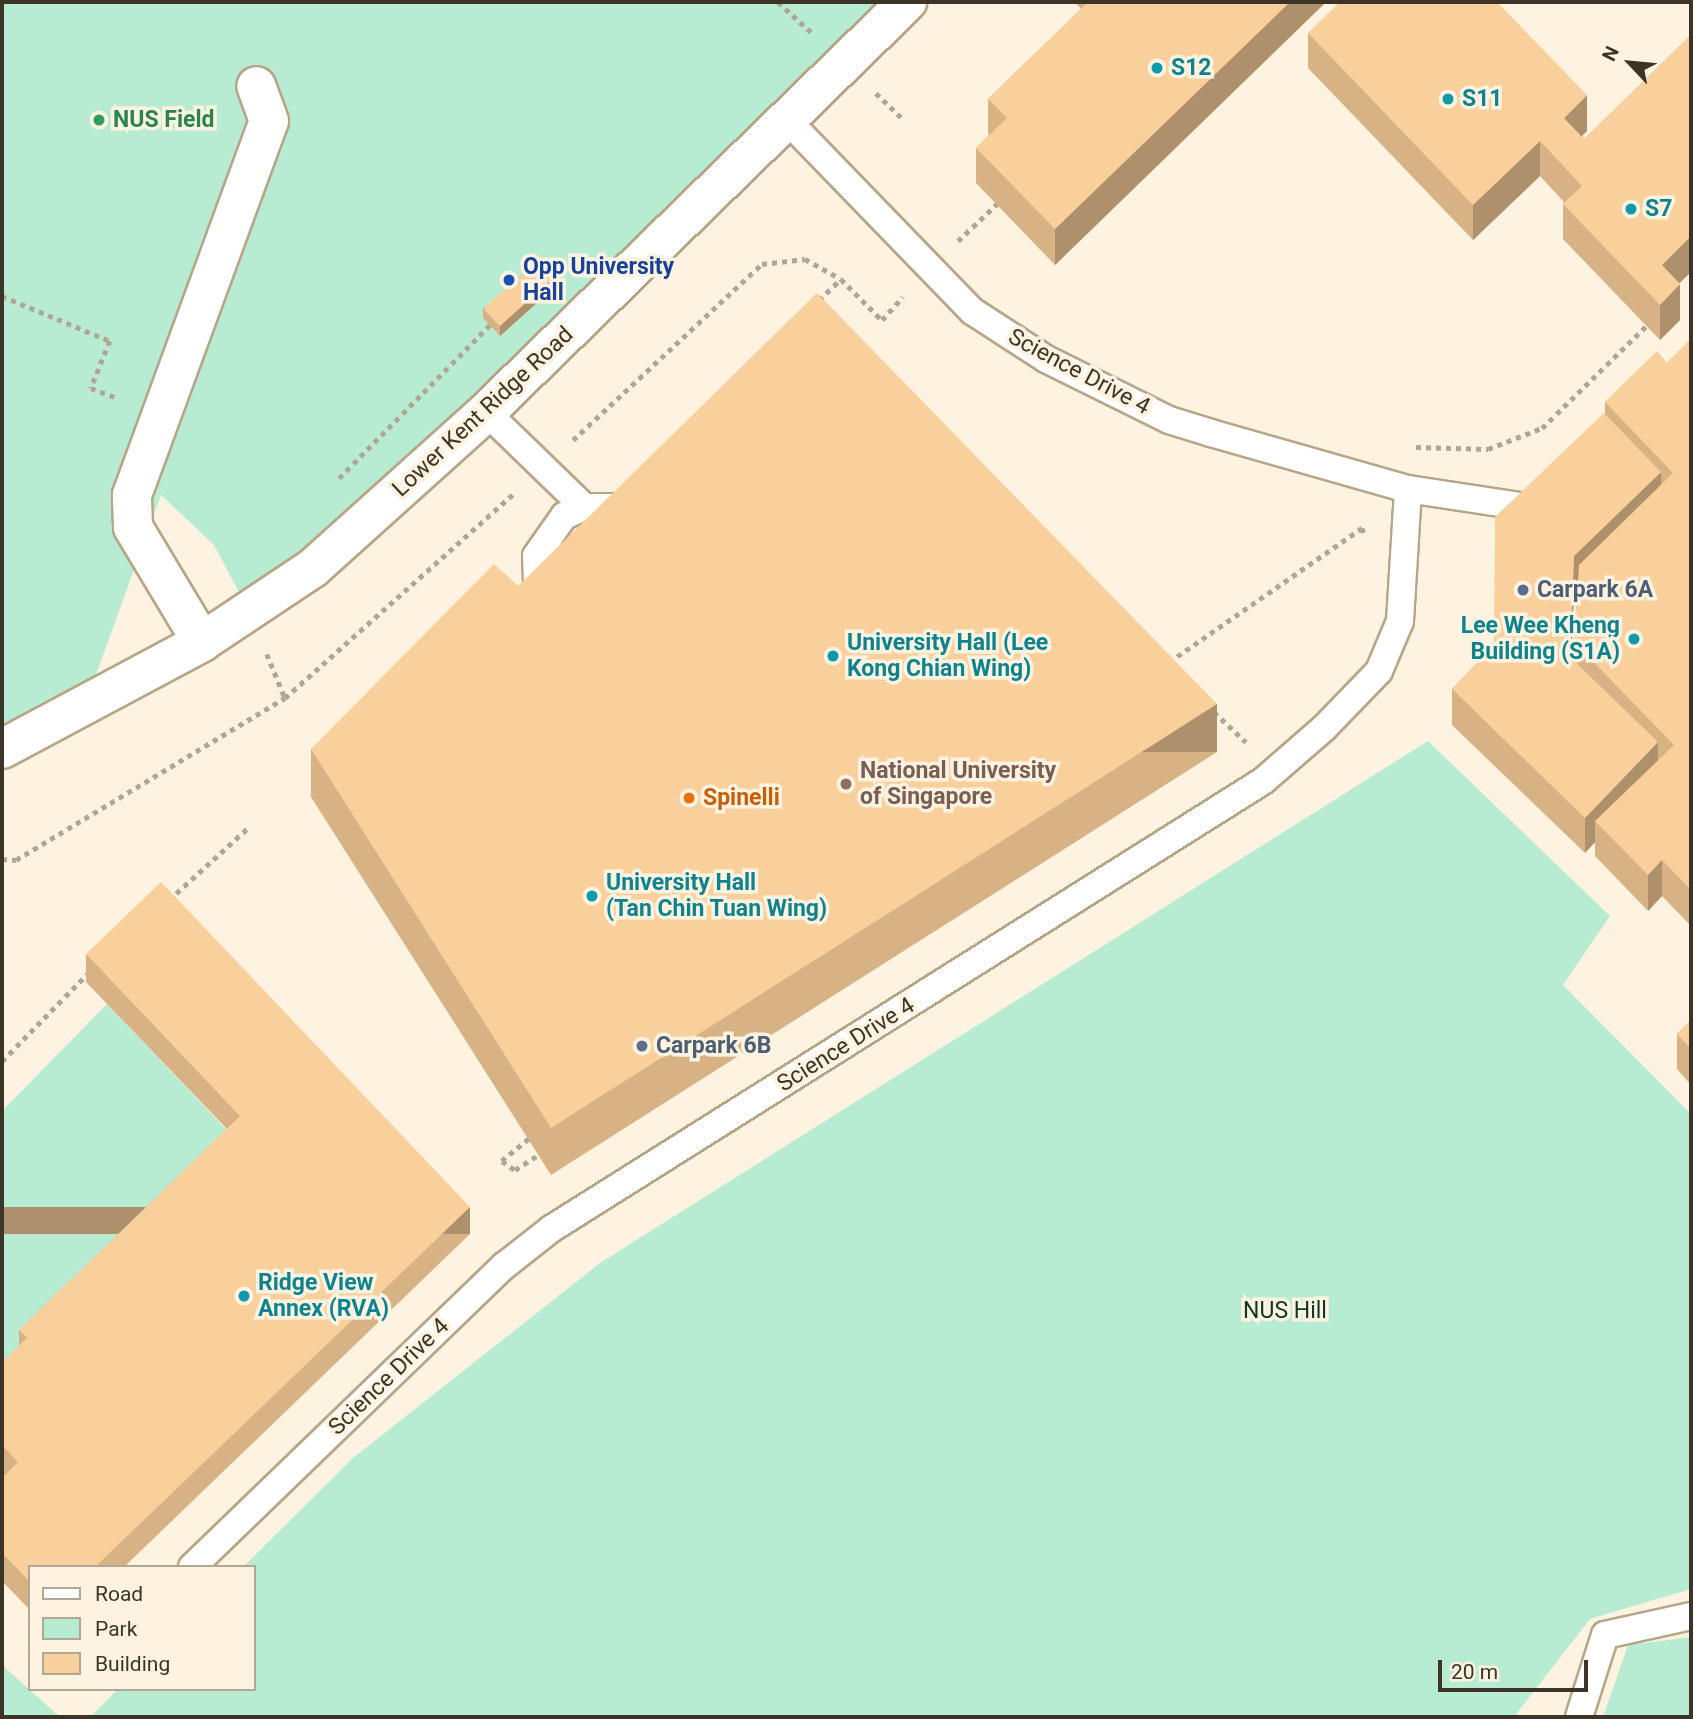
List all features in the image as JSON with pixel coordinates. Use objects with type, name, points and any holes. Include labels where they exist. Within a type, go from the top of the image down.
[{"type":"street","name":"Lower Kent Ridge Road","points":[[2,749],[202,642],[313,568],[486,412],[907,2]]},
{"type":"street","points":[[202,642],[133,527],[132,495],[269,121],[256,86]]},
{"type":"lane","name":"Science Drive 4","points":[[785,118],[972,311],[1046,359],[1169,420],[1408,489],[1510,500],[1554,512],[1574,496]]},
{"type":"lane","points":[[486,412],[584,507]]},
{"type":"lane","name":"Science Drive 4","points":[[194,1565],[504,1266],[551,1229],[1263,781],[1324,728],[1379,671],[1400,621],[1408,489]]},
{"type":"lane","points":[[550,602],[537,582],[536,556],[564,516],[584,507],[611,507],[634,519]]},
{"type":"lane","points":[[1579,1717],[1605,1635],[1691,1616]]},
{"type":"path","points":[[779,2],[817,37]]},
{"type":"path","points":[[965,234],[1007,195]]},
{"type":"path","points":[[813,307],[841,279]]},
{"type":"path","points":[[2,296],[110,341],[91,388]]},
{"type":"path","points":[[1410,447],[1488,449],[1542,428],[1646,326]]},
{"type":"path","points":[[1174,674],[1164,665],[1362,528],[1366,538]]},
{"type":"path","points":[[1205,703],[1255,750]]},
{"type":"path","points":[[2,859],[16,860],[202,751]]},
{"type":"path","points":[[158,910],[248,827]]},
{"type":"path","points":[[2,1061],[97,965]]},
{"type":"path","points":[[529,1139],[502,1161],[515,1170],[538,1155]]},
{"type":"green space","points":[[2,2],[903,2],[250,613],[214,545],[161,495],[89,694],[2,742]]},
{"type":"green space","name":"NUS Hill","points":[[1428,741],[1610,916],[1563,985],[1691,1114],[1691,1589],[1590,1619],[1514,1717],[90,1717],[116,1691],[256,1691],[256,1565],[245,1565],[353,1458],[600,1263]]},
{"type":"green space","points":[[107,1004],[240,1144],[2,1390],[2,1111]]},
{"type":"green space","points":[[1691,1637],[1691,1717],[1603,1717],[1628,1645]]},
{"type":"green space","points":[[2,1665],[60,1717],[2,1717]]},
{"type":"building","name":"S12","points":[[1088,2],[1290,2],[1055,229],[976,148],[1007,118],[988,99]]},
{"type":"building","points":[[1340,2],[1497,2],[1587,95],[1564,118],[1584,139],[1691,35],[1691,236],[1662,265],[1680,284],[1660,305],[1563,204],[1582,186],[1540,141],[1473,205],[1308,33]]},
{"type":"building","points":[[543,255],[559,273],[500,326],[484,309]]},
{"type":"building","points":[[817,293],[1217,704],[551,1128],[311,749],[494,564],[518,586]]},
{"type":"building","name":"Lee Wee Kheng Building (S1A)","points":[[1691,339],[1691,890],[1662,860],[1648,875],[1595,821],[1674,745],[1574,642],[1579,565],[1673,473],[1605,402],[1657,351],[1667,363]]},
{"type":"building","points":[[1604,413],[1661,472],[1574,556],[1570,657],[1658,742],[1585,818],[1452,689],[1494,645],[1495,517]]},
{"type":"building","name":"Ridge View Annex (RVA)","points":[[161,882],[470,1207],[97,1565],[28,1565],[28,1580],[2,1553],[2,1478],[18,1462],[2,1445],[2,1362],[27,1338],[19,1330],[240,1116],[86,954]]},
{"type":"building","points":[[1691,1020],[1691,1049],[1677,1034]]},
{"type":"place","name":"S12","points":[[1157,68]]},
{"type":"place","name":"S11","points":[[1448,99]]},
{"type":"place","name":"NUS Field","points":[[99,120]]},
{"type":"place","name":"S7","points":[[1631,209]]},
{"type":"place","name":"Opp University Hall","points":[[509,280]]},
{"type":"place","name":"Carpark 6A","points":[[1523,590]]},
{"type":"place","name":"Lee Wee Kheng Building (S1A)","points":[[1634,639]]},
{"type":"place","name":"University Hall (Lee Kong Chian Wing)","points":[[833,656]]},
{"type":"place","name":"National University of Singapore","points":[[846,784]]},
{"type":"place","name":"Spinelli","points":[[689,798]]},
{"type":"place","name":"University Hall (Tan Chin Tuan Wing)","points":[[592,896]]},
{"type":"place","name":"Carpark 6B","points":[[642,1046]]},
{"type":"place","name":"Ridge View Annex (RVA)","points":[[244,1296]]}]
